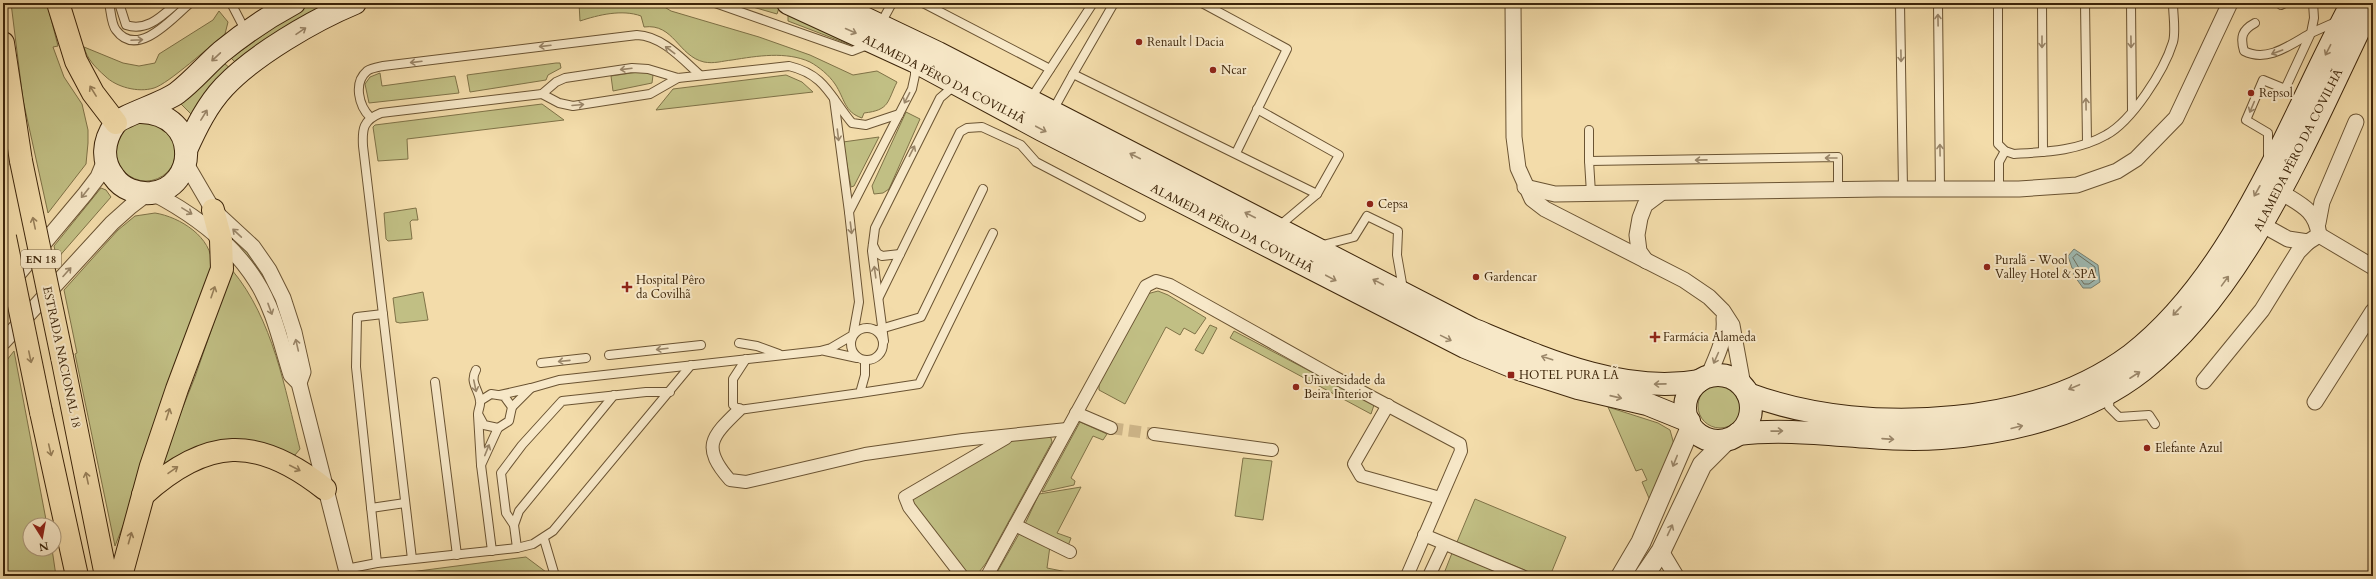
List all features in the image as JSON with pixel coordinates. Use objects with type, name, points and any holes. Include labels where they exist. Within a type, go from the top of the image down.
[{"type":"main road","points":[[58,3],[76,62],[93,93],[116,122]]},
{"type":"main road","points":[[283,5],[239,38],[176,94],[141,112],[116,122],[108,138],[105,149],[105,160],[116,181],[126,188],[137,192],[151,193],[174,182],[181,173],[196,128],[224,87],[240,73],[319,18],[355,3]]},
{"type":"main road","name":"ALAMEDA PÊRO DA COVILHÃ","points":[[788,3],[877,33],[1030,101],[1472,330],[1523,350],[1605,376],[1652,384],[1703,379]]},
{"type":"main road","name":"ALAMEDA PÊRO DA COVILHÃ","points":[[833,3],[851,8],[877,33],[914,61],[960,84],[1042,130],[1416,323],[1465,347],[1510,366],[1578,388],[1647,404],[1690,423]]},
{"type":"main road","name":"ALAMEDA PÊRO DA COVILHÃ","points":[[1733,437],[1777,430],[1900,440],[1979,434],[2014,428],[2054,417],[2110,391],[2143,370],[2175,341],[2197,318],[2227,278],[2261,224],[2279,191],[2360,28],[2373,6]]},
{"type":"main road","name":"ALAMEDA PÊRO DA COVILHÃ","points":[[1745,390],[1767,401],[1816,412],[1900,421],[1969,416],[2009,410],[2047,399],[2100,375],[2131,355],[2182,305],[2211,268],[2268,171],[2348,11]]},
{"type":"main road","name":"ESTRADA NACIONAL 18","points":[[3,43],[21,161],[106,576]]},
{"type":"main road","points":[[141,112],[154,112],[167,117],[177,126],[184,137],[186,156]]},
{"type":"main road","points":[[121,576],[143,495],[177,389],[222,269],[221,240],[213,210]]},
{"type":"main road","name":"EN 18","points":[[4,232],[77,576]]},
{"type":"main road","points":[[1726,376],[1745,390],[1751,405],[1750,416],[1746,426],[1733,437],[1707,438],[1690,423],[1686,411],[1687,400],[1691,389],[1703,379],[1726,376]]},
{"type":"main road","points":[[143,495],[180,465],[219,450],[242,451],[277,459],[299,469],[324,489]]},
{"type":"street","points":[[1513,3],[1514,137],[1518,168],[1525,187],[1532,199],[1545,209],[1646,262],[1684,280],[1709,297],[1723,311],[1732,325],[1745,390]]},
{"type":"street","points":[[1525,187],[1555,194],[1591,194],[1999,189],[2077,185],[2117,171],[2136,159],[2176,118],[2230,3]]},
{"type":"street","points":[[2204,381],[2262,310],[2298,252],[2315,233],[2322,202],[2356,122]]},
{"type":"street","points":[[186,156],[213,210],[253,247],[269,270],[283,298],[294,332],[303,372],[299,383]]},
{"type":"street","points":[[3,292],[90,188],[98,177],[105,160]]},
{"type":"street","points":[[2279,191],[2309,210],[2315,233]]},
{"type":"street","points":[[3,342],[112,223],[131,206],[151,193],[196,217],[221,240],[256,280],[274,320],[291,375],[299,383],[324,489],[347,572]]},
{"type":"street","points":[[1646,262],[1639,251],[1638,235],[1640,218],[1645,205],[1661,193]]},
{"type":"street","points":[[2261,224],[2288,239],[2315,233],[2373,267]]},
{"type":"street","points":[[987,576],[1146,286],[1156,281],[1170,285],[1460,444],[1461,450],[1406,576]]},
{"type":"street","points":[[1703,379],[1723,342],[1725,330],[1723,311]]},
{"type":"street","points":[[2315,402],[2373,311]]},
{"type":"street","points":[[1388,405],[1354,464],[1361,476],[1440,498]]},
{"type":"street","points":[[739,410],[718,431],[712,447],[718,466],[730,480],[746,482],[865,454],[1067,429]]},
{"type":"street","points":[[1076,413],[1111,428]]},
{"type":"street","points":[[1621,576],[1641,542],[1690,423]]},
{"type":"street","points":[[1154,434],[1272,450]]},
{"type":"street","points":[[962,576],[909,507],[904,497],[1011,435]]},
{"type":"street","points":[[1644,576],[1661,551],[1702,465],[1733,437]]},
{"type":"street","points":[[1015,525],[1070,552]]},
{"type":"street","points":[[1424,535],[1522,576]]},
{"type":"street","points":[[1429,576],[1444,544]]},
{"type":"street","points":[[1661,551],[1676,576]]},
{"type":"lane","points":[[109,3],[115,29],[124,39],[134,42],[145,39],[190,3]]},
{"type":"lane","points":[[119,3],[126,26],[136,29],[146,27],[177,3]]},
{"type":"lane","points":[[231,3],[243,26],[239,38]]},
{"type":"lane","points":[[715,3],[852,51],[877,33],[892,3]]},
{"type":"lane","points":[[923,3],[1050,69]]},
{"type":"lane","points":[[1030,101],[1093,3]]},
{"type":"lane","points":[[1051,113],[1114,3]]},
{"type":"lane","points":[[1202,3],[1287,49],[1236,153]]},
{"type":"lane","points":[[1900,3],[1903,189]]},
{"type":"lane","points":[[1938,3],[1940,189]]},
{"type":"lane","points":[[1998,3],[1998,144],[2005,151],[2014,154],[2043,152],[2078,146],[2107,135],[2132,111],[2148,91],[2160,71],[2173,41],[2173,3]]},
{"type":"lane","points":[[2042,3],[2043,152]]},
{"type":"lane","points":[[2085,3],[2087,143]]},
{"type":"lane","points":[[2131,3],[2132,111]]},
{"type":"lane","points":[[2268,171],[2268,133],[2246,120],[2263,80],[2284,89],[2311,33],[2314,18],[2313,3]]},
{"type":"lane","points":[[2255,23],[2244,31],[2241,41],[2244,51],[2254,56],[2265,56],[2284,49],[2348,11]]},
{"type":"lane","points":[[370,117],[362,110],[359,98],[361,80],[368,71],[383,66],[637,35],[648,35],[670,49],[700,75]]},
{"type":"lane","points":[[849,212],[912,89],[915,75],[914,61]]},
{"type":"lane","points":[[542,94],[559,103],[574,106],[650,94],[678,78],[789,66],[806,70],[819,80],[852,123],[866,125],[900,114]]},
{"type":"lane","points":[[412,560],[362,128],[370,117],[381,113],[542,94],[555,83],[565,78],[632,68],[657,72],[678,78]]},
{"type":"lane","points":[[656,91],[660,81],[657,72]]},
{"type":"lane","points":[[1073,74],[1317,194]]},
{"type":"lane","points":[[555,83],[552,91],[559,103]]},
{"type":"lane","points":[[820,351],[870,361],[881,354],[884,341],[880,329],[879,297],[873,244],[875,228],[886,203],[940,98],[951,87],[960,84]]},
{"type":"lane","points":[[833,97],[849,212],[859,302],[850,347],[861,359],[865,376],[860,393]]},
{"type":"lane","points":[[1258,109],[1339,155],[1317,194],[1276,229]]},
{"type":"lane","points":[[879,297],[960,132],[967,128],[982,127],[1021,145],[1036,162],[1141,217]]},
{"type":"lane","points":[[1589,130],[1591,194]]},
{"type":"lane","points":[[1999,189],[1999,162],[2005,151]]},
{"type":"lane","points":[[1589,161],[1838,157],[1838,190]]},
{"type":"lane","points":[[500,396],[559,380],[820,351],[831,348],[864,327],[880,329],[920,317],[983,189]]},
{"type":"lane","points":[[1313,248],[1354,237],[1367,216],[1398,231],[1397,255],[1404,296]]},
{"type":"lane","points":[[746,359],[733,380],[733,405],[739,410],[919,384],[993,233]]},
{"type":"lane","points":[[873,244],[877,253],[882,256],[900,254]]},
{"type":"lane","points":[[377,563],[356,367],[357,317],[383,314]]},
{"type":"lane","points":[[739,343],[758,346],[781,355]]},
{"type":"lane","points":[[609,355],[701,344]]},
{"type":"lane","points":[[541,363],[586,358]]},
{"type":"lane","points":[[347,572],[377,563],[517,548],[544,539],[554,531],[691,365]]},
{"type":"lane","points":[[476,370],[473,375],[474,386],[480,401],[478,414],[481,465],[492,551]]},
{"type":"lane","points":[[436,382],[457,555]]},
{"type":"lane","points":[[481,465],[498,428],[509,420],[512,408],[531,388]]},
{"type":"lane","points":[[2110,391],[2109,407],[2119,418],[2149,415],[2155,424]]},
{"type":"lane","points":[[514,524],[506,513],[501,473],[522,445],[562,401],[614,395],[670,392]]},
{"type":"lane","points":[[480,401],[491,394],[504,396],[512,408]]},
{"type":"lane","points":[[517,548],[514,524],[519,511],[614,395]]},
{"type":"lane","points":[[478,414],[484,425],[498,428]]},
{"type":"lane","points":[[371,508],[405,503]]},
{"type":"lane","points":[[544,539],[556,576]]},
{"type":"shaded area","points":[[11,3],[47,3],[58,46],[53,47],[64,77],[82,104],[88,130],[86,164],[48,213],[23,100]]},
{"type":"shaded area","points":[[312,3],[331,3],[238,65],[231,58],[287,18]]},
{"type":"shaded area","points":[[579,3],[658,3],[671,11],[759,37],[810,55],[853,75],[877,71],[897,82],[886,104],[879,110],[864,113],[862,118],[848,109],[830,77],[810,62],[791,56],[771,55],[715,63],[704,62],[695,59],[662,30],[654,27],[644,27],[641,16],[618,13],[602,15],[580,21]]},
{"type":"shaded area","points":[[739,3],[763,3],[779,8],[777,14]]},
{"type":"shaded area","points":[[219,11],[228,22],[225,34],[179,72],[154,88],[141,90],[128,88],[115,83],[95,66],[89,59],[84,47],[123,63],[139,66],[155,63],[159,54],[213,20]]},
{"type":"shaded area","points":[[788,15],[859,44],[848,44],[788,21]]},
{"type":"shaded area","points":[[224,63],[232,70],[192,115],[179,102]]},
{"type":"shaded area","points":[[560,63],[561,68],[548,75],[546,80],[470,92],[467,75]]},
{"type":"shaded area","points":[[645,71],[653,75],[652,83],[613,91],[611,76]]},
{"type":"shaded area","points":[[380,73],[382,86],[455,76],[459,93],[369,103],[365,84],[370,77]]},
{"type":"shaded area","points":[[786,75],[802,82],[813,92],[656,110],[673,89]]},
{"type":"shaded area","points":[[542,104],[564,120],[407,139],[408,159],[378,161],[373,127],[375,125]]},
{"type":"shaded area","points":[[906,112],[920,119],[889,189],[883,193],[874,194],[872,186]]},
{"type":"shaded area","points":[[146,121],[163,126],[171,134],[176,151],[171,168],[163,176],[146,181],[129,176],[121,168],[116,151],[121,134],[129,126]]},
{"type":"shaded area","points":[[879,137],[854,186],[851,187],[843,142]]},
{"type":"shaded area","points":[[101,188],[106,190],[111,197],[57,259],[54,246]]},
{"type":"shaded area","points":[[416,208],[418,220],[412,220],[410,222],[412,239],[388,241],[386,239],[384,213]]},
{"type":"shaded area","points":[[155,213],[165,215],[184,224],[201,237],[211,255],[212,265],[134,498],[115,546],[75,354],[77,353],[64,290],[118,230],[135,216]]},
{"type":"shaded area","points":[[227,234],[248,253],[263,274],[279,309],[282,324],[269,291],[259,272]]},
{"type":"shaded area","points":[[232,270],[246,289],[268,332],[283,379],[300,449],[295,455],[283,453],[163,466],[161,462],[195,377]]},
{"type":"shaded area","points":[[1158,291],[1168,295],[1206,318],[1195,334],[1184,328],[1180,335],[1166,327],[1125,404],[1099,390],[1099,384],[1147,294]]},
{"type":"shaded area","points":[[423,292],[428,320],[400,323],[396,322],[393,298]]},
{"type":"shaded area","points":[[1210,325],[1217,328],[1203,354],[1195,350]]},
{"type":"shaded area","points":[[1234,331],[1374,405],[1371,414],[1230,338]]},
{"type":"shaded area","points":[[14,351],[45,517],[22,517],[22,557],[53,557],[56,576],[3,576],[3,365]]},
{"type":"shaded area","points":[[1720,384],[1732,388],[1738,394],[1742,406],[1738,418],[1732,424],[1720,428],[1708,424],[1702,418],[1698,406],[1702,394],[1708,388]]},
{"type":"shaded area","points":[[1608,407],[1658,423],[1670,430],[1675,448],[1655,512],[1642,482],[1647,480],[1642,469],[1636,471]]},
{"type":"shaded area","points":[[1080,422],[1107,434],[1103,440],[1093,436],[1071,478],[1075,481],[1074,485],[1042,492]]},
{"type":"shaded area","points":[[1047,435],[1051,438],[1052,442],[986,563],[976,576],[965,576],[913,507],[912,497],[1012,440]]},
{"type":"shaded area","points":[[1243,458],[1272,461],[1263,520],[1235,516]]},
{"type":"shaded area","points":[[1081,487],[1057,533],[1071,538],[1068,546],[1025,524],[1039,494]]},
{"type":"shaded area","points":[[1475,499],[1566,537],[1550,576],[1539,576],[1457,542]]},
{"type":"shaded area","points":[[1019,534],[1050,546],[1047,568],[1087,576],[995,576]]},
{"type":"shaded area","points":[[1452,553],[1506,576],[1443,576]]},
{"type":"shaded area","points":[[526,557],[546,572],[548,576],[395,576],[395,574]]},
{"type":"water","points":[[2074,249],[2098,265],[2100,282],[2091,288],[2083,288],[2073,274],[2076,270],[2072,268],[2068,256]]},
{"type":"tunnel","points":[[1111,428],[1154,434]]},
{"type":"place","name":"Renault | Dacia","points":[[1139,42]]},
{"type":"place","name":"Ncar","points":[[1213,70]]},
{"type":"place","name":"Repsol","points":[[2251,93]]},
{"type":"place","name":"Cepsa","points":[[1370,204]]},
{"type":"place","name":"Puralã - Wool Valley Hotel & SPA","points":[[1987,267]]},
{"type":"place","name":"Gardencar","points":[[1476,277]]},
{"type":"place","name":"Hospital Pêro da Covilhã","points":[[627,287]]},
{"type":"place","name":"Farmácia Alameda","points":[[1655,337]]},
{"type":"place","name":"HOTEL PURA LÃ","points":[[1511,375]]},
{"type":"place","name":"Universidade da Beira Interior","points":[[1296,387]]},
{"type":"place","name":"Elefante Azul","points":[[2147,448]]}]
